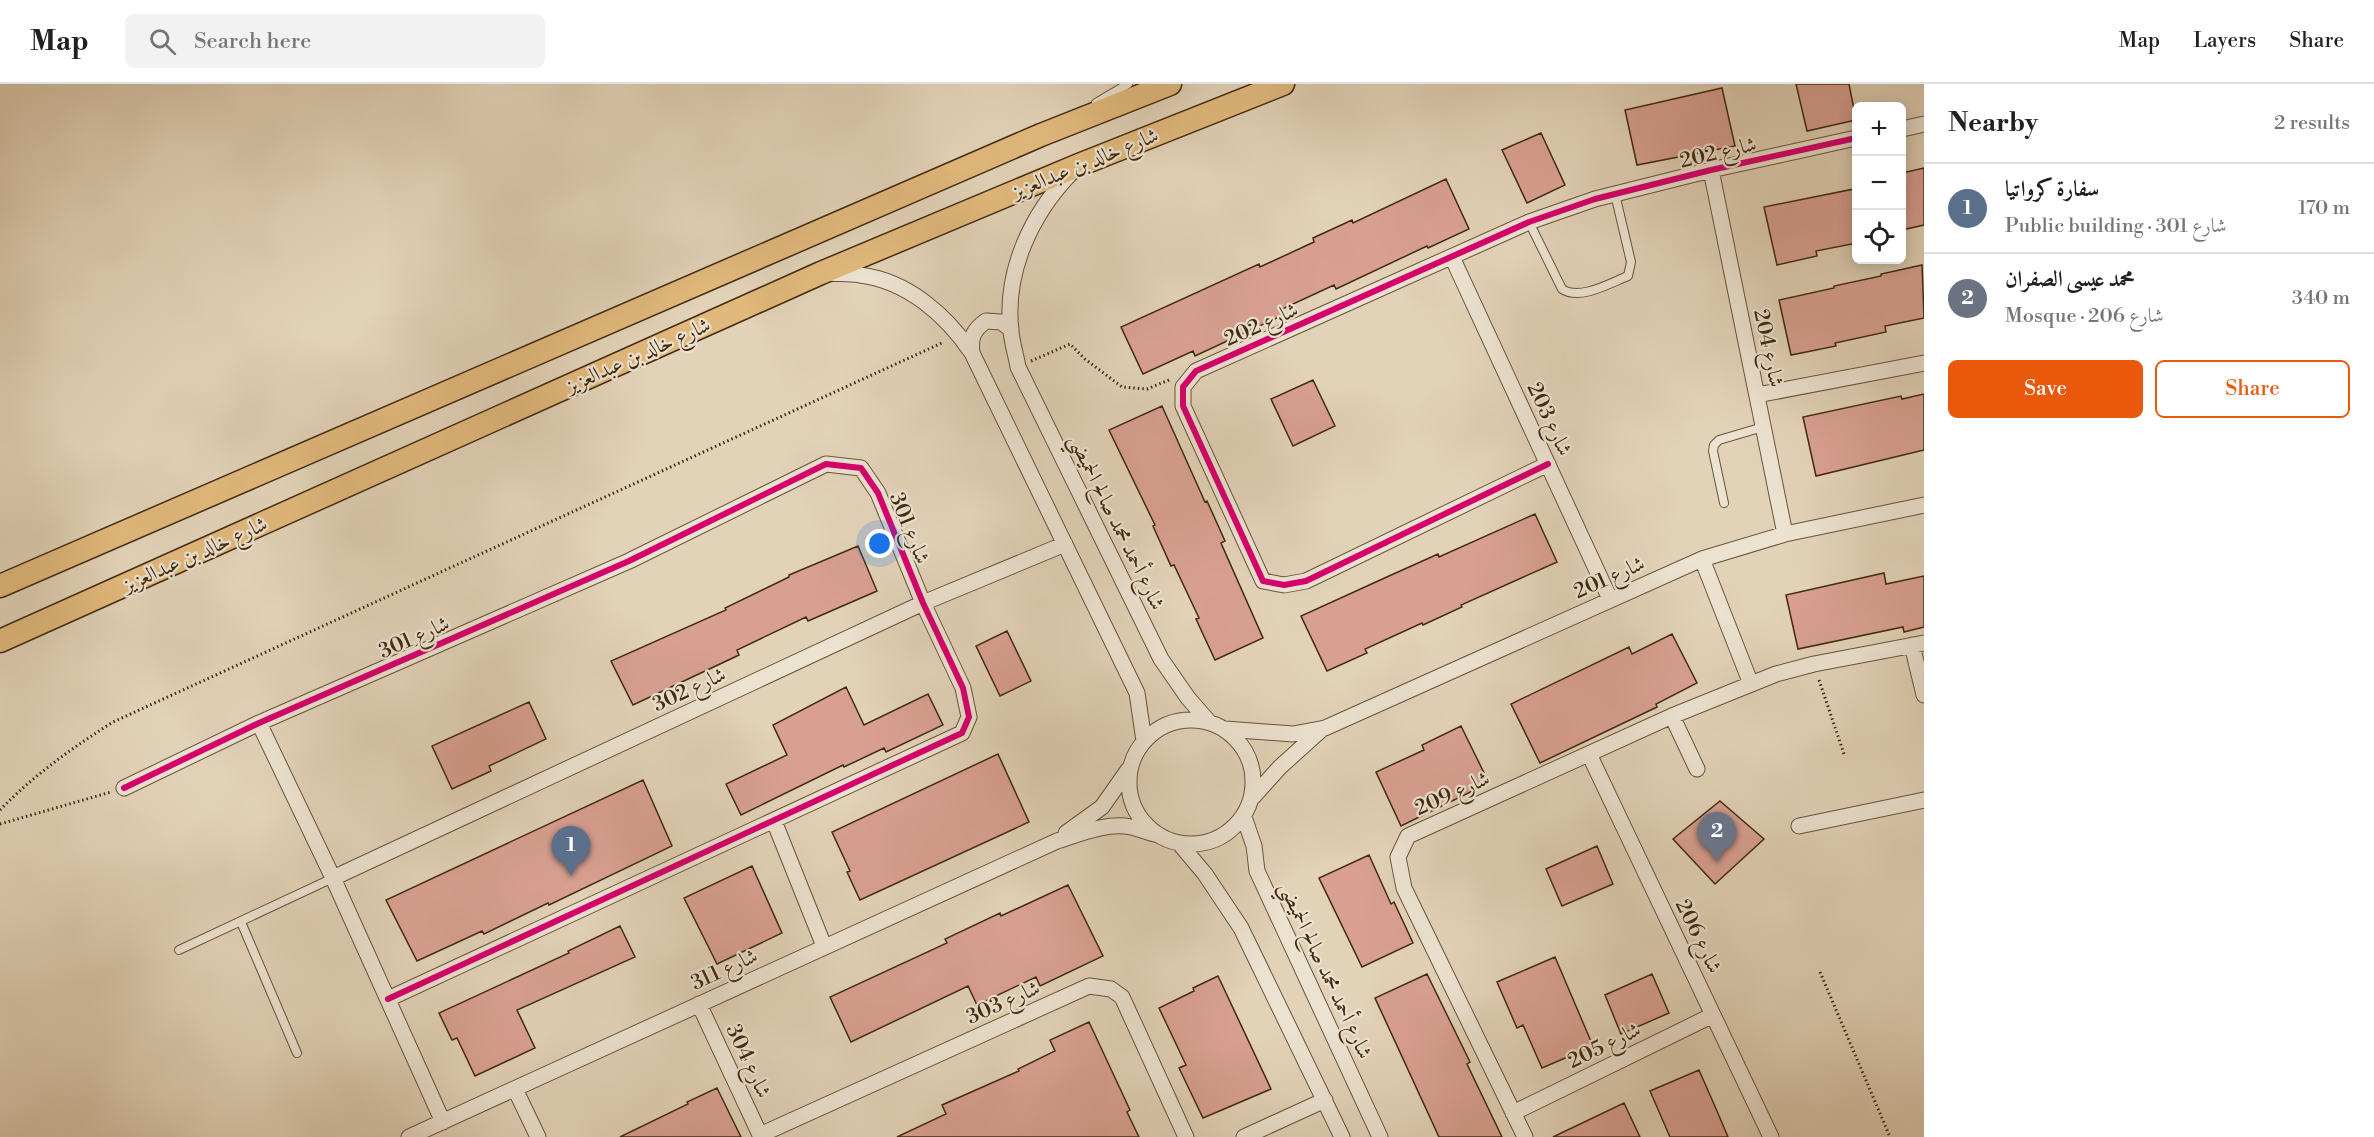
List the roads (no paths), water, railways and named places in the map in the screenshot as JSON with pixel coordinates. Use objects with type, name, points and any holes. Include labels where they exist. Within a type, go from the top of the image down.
[{"type":"main road","name":"شارع خالد بن عبدالعزيز","points":[[0,586],[1041,135],[1170,84]]},
{"type":"main road","name":"شارع خالد بن عبدالعزيز","points":[[0,641],[821,273],[1079,165],[1282,84]]},
{"type":"street","points":[[1906,128],[1924,124]]},
{"type":"street","name":"شارع 202","points":[[1548,464],[1306,581],[1284,585],[1263,581],[1183,406],[1183,387],[1196,371],[1529,222],[1615,194],[1852,139]]},
{"type":"street","name":"شارع أحمد محمد صالح الحميضي","points":[[1079,165],[1055,189],[1034,221],[1019,255],[1012,289],[1011,329],[1018,367],[1161,659],[1188,698],[1209,722]]},
{"type":"street","name":"شارع 204","points":[[1711,170],[1785,534]]},
{"type":"street","name":"شارع 203","points":[[1452,256],[1610,599]]},
{"type":"street","points":[[821,273],[862,275],[900,286],[933,307],[960,335],[972,353],[1137,693],[1144,741]]},
{"type":"street","points":[[972,353],[970,341],[976,329],[986,321],[1001,322],[1011,329]]},
{"type":"street","points":[[1757,395],[1924,363]]},
{"type":"street","name":"شارع 301","points":[[124,788],[259,723],[629,561],[826,464],[861,468],[878,493],[923,603],[963,688],[969,717],[962,733],[388,999]]},
{"type":"street","name":"شارع 201","points":[[1225,729],[1293,734],[1324,728],[1702,559],[1785,534],[1924,505]]},
{"type":"street","name":"شارع 302","points":[[333,878],[923,603],[1065,543]]},
{"type":"street","points":[[1702,559],[1751,684]]},
{"type":"street","points":[[1918,644],[1924,695]]},
{"type":"street","name":"شارع 209","points":[[1525,1137],[1404,888],[1398,857],[1408,836],[1672,716],[1751,684],[1792,669],[1918,644]]},
{"type":"street","points":[[1672,716],[1697,769]]},
{"type":"street","points":[[1188,719],[1209,722],[1225,729],[1241,744],[1249,757],[1254,778],[1252,797],[1244,817],[1223,836],[1195,844],[1179,843],[1158,835],[1143,822],[1132,803],[1129,789],[1130,767],[1144,741],[1155,730],[1175,721],[1188,719]]},
{"type":"street","points":[[259,723],[333,878],[443,1122]]},
{"type":"street","name":"شارع 201","points":[[1252,797],[1287,760],[1324,728]]},
{"type":"street","name":"شارع 206","points":[[1589,754],[1771,1137]]},
{"type":"street","name":"شارع 311","points":[[1057,841],[1102,807],[1130,767]]},
{"type":"street","points":[[1799,826],[1924,800]]},
{"type":"street","name":"شارع أحمد محمد صالح الحميضي","points":[[1244,817],[1254,846],[1257,871],[1380,1137]]},
{"type":"street","points":[[774,821],[824,946]]},
{"type":"street","name":"شارع 311","points":[[409,1137],[1057,841],[1110,827],[1129,826],[1158,835]]},
{"type":"street","points":[[1179,843],[1205,874],[1241,928],[1342,1137]]},
{"type":"street","name":"شارع 303","points":[[761,1136],[1089,986],[1111,989],[1122,997],[1186,1137]]},
{"type":"street","name":"شارع 304","points":[[699,1004],[761,1136]]},
{"type":"street","name":"شارع 205","points":[[1513,1113],[1713,1015]]},
{"type":"street","points":[[515,1089],[538,1137]]},
{"type":"street","points":[[1244,1137],[1325,1100]]},
{"type":"lane","points":[[1041,135],[1128,84]]},
{"type":"lane","points":[[1529,222],[1562,289],[1569,293],[1580,293],[1628,276],[1631,269],[1615,194]]},
{"type":"lane","points":[[1724,503],[1713,451],[1714,445],[1719,440],[1763,427]]},
{"type":"lane","points":[[179,950],[333,878]]},
{"type":"lane","points":[[241,922],[297,1053]]},
{"type":"place","name":"محمد عيسى الصفران","points":[[1717,862]]},
{"type":"place","name":"سفارة كرواتيا","points":[[571,876]]}]
